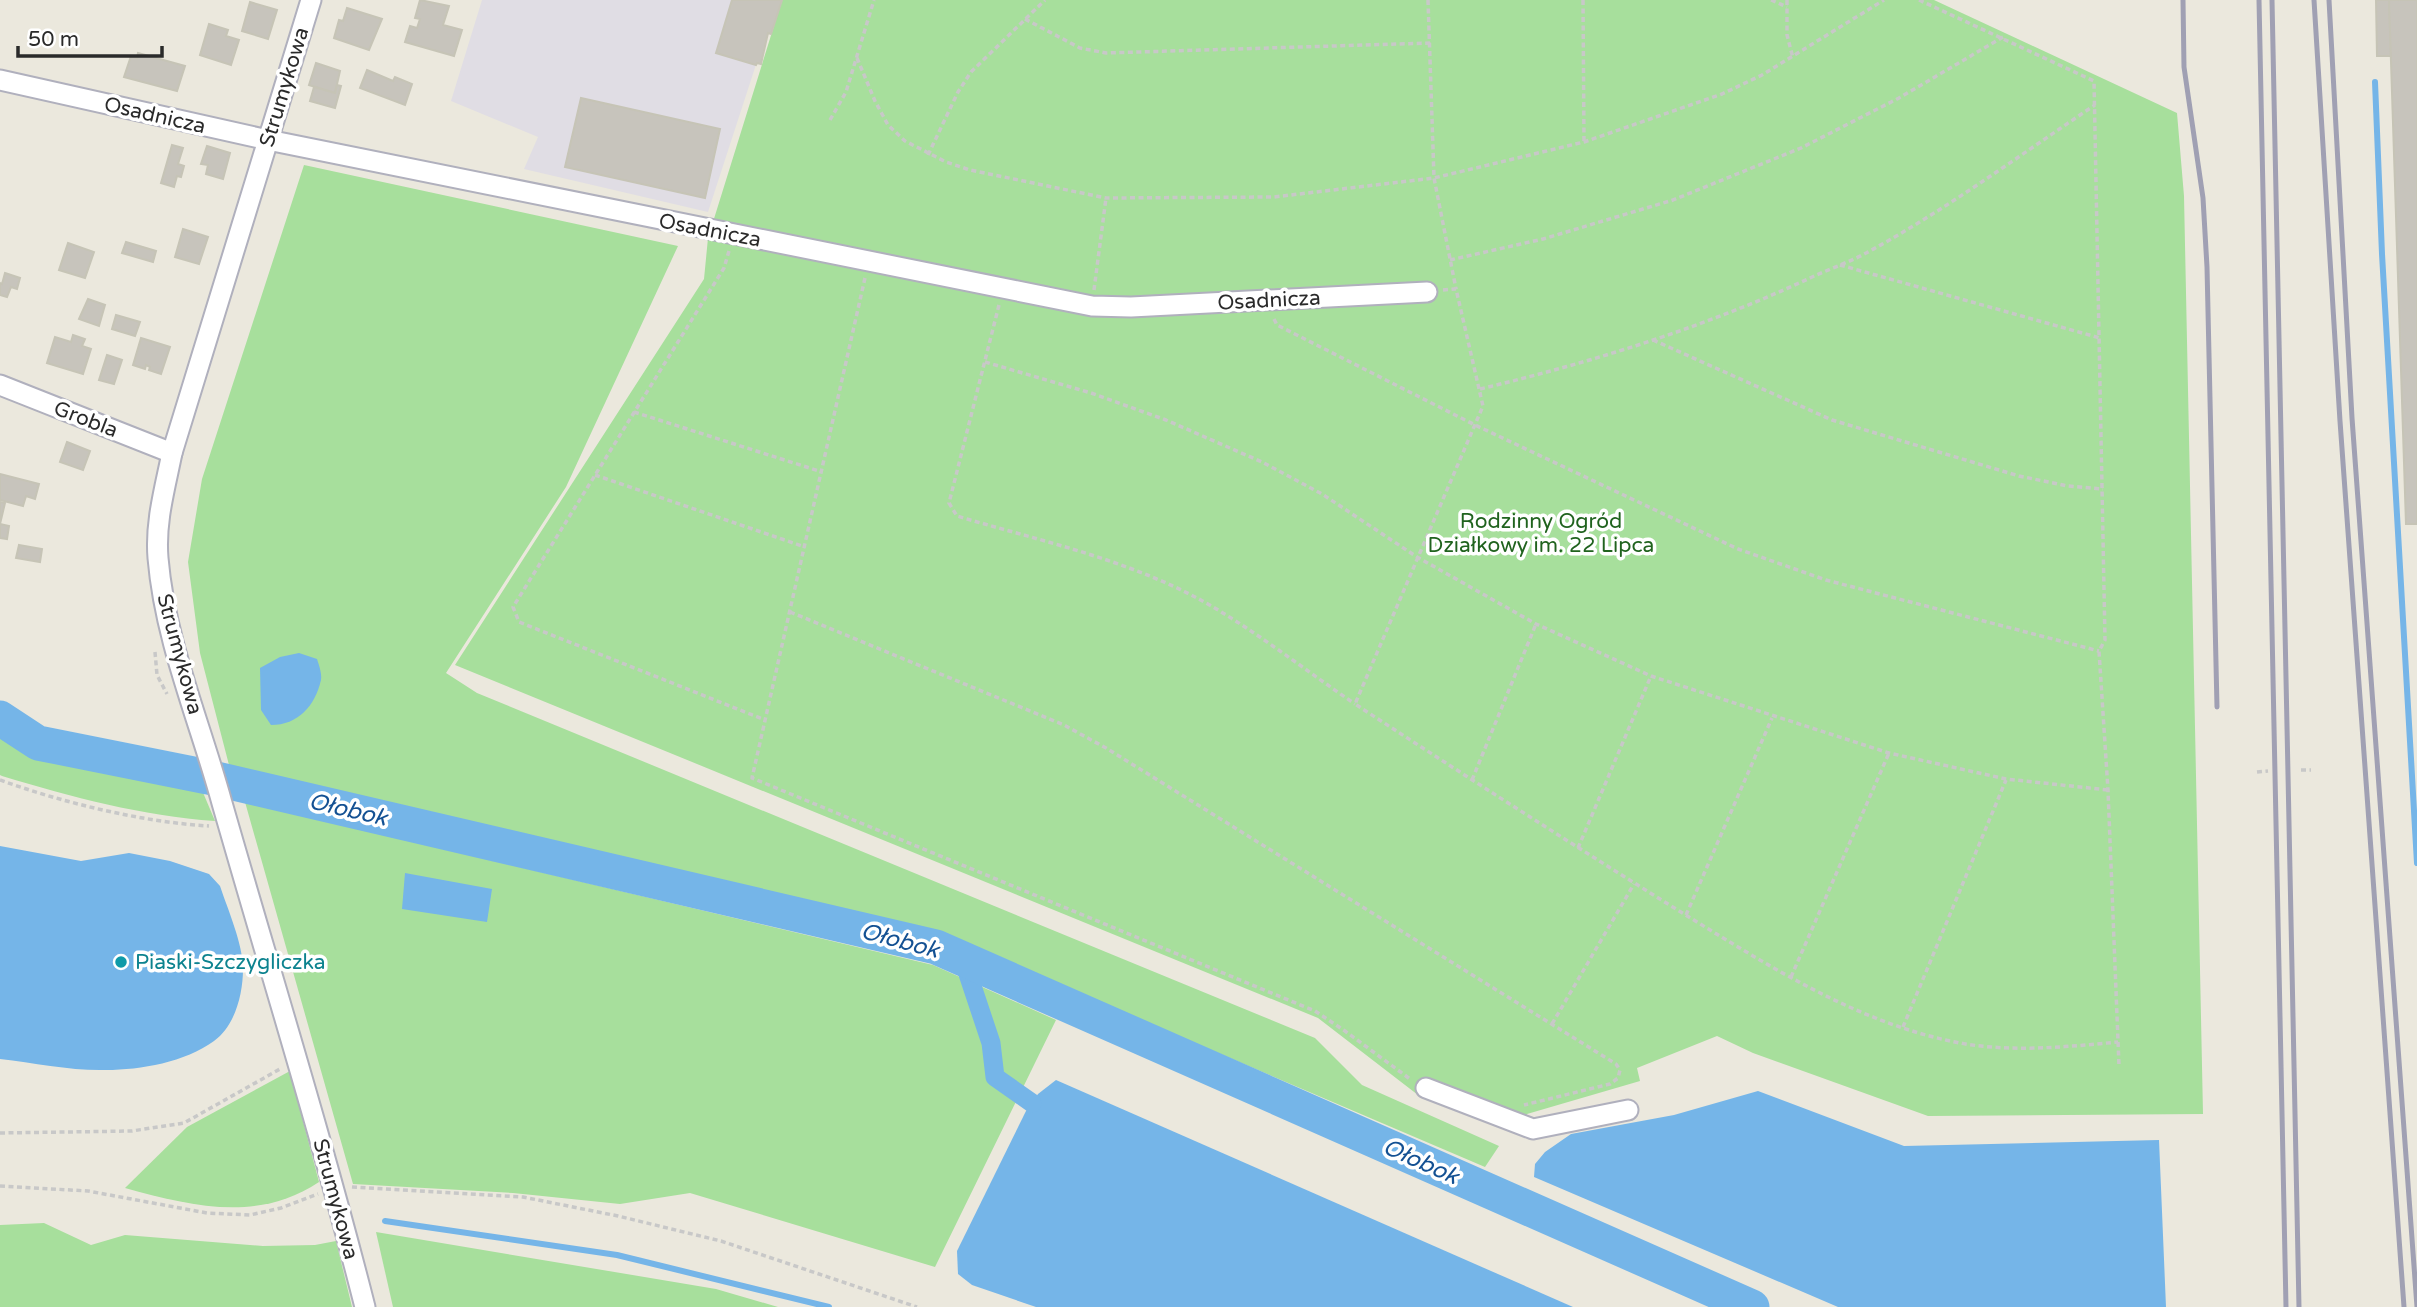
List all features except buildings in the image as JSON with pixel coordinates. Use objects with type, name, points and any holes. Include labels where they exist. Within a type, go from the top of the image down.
[{"type":"street","name":"Strumykowa","points":[[311,0],[172,453],[159,521],[158,554],[162,593],[171,633],[334,1187],[365,1307]]},
{"type":"street","name":"Osadnicza","points":[[0,80],[268,140],[1092,306],[1131,307],[1427,292]]},
{"type":"street","name":"Grobla","points":[[0,385],[172,453]]},
{"type":"street","points":[[1426,1088],[1533,1129],[1628,1110]]},
{"type":"path","points":[[830,120],[846,92],[874,0]]},
{"type":"path","points":[[928,155],[958,92],[971,72],[1045,0]]},
{"type":"path","points":[[1354,704],[1483,407],[1434,178],[1429,0]]},
{"type":"path","points":[[1583,0],[1584,142]]},
{"type":"path","points":[[1771,0],[1787,6]]},
{"type":"path","points":[[1787,0],[1787,35],[1793,58]]},
{"type":"path","points":[[857,58],[888,125],[905,141],[928,155],[970,170],[1106,198],[1274,197],[1434,178],[1584,142],[1722,94],[1793,58],[1884,0]]},
{"type":"path","points":[[1919,0],[2094,81],[2105,640],[2099,651],[2108,790],[2119,1066]]},
{"type":"path","points":[[1025,19],[1080,48],[1106,53],[1430,43]]},
{"type":"path","points":[[1450,260],[1543,239],[1673,200],[1801,148],[1899,98],[2003,37]]},
{"type":"path","points":[[1480,389],[1568,368],[1653,340],[1764,300],[1866,253],[1932,215],[2095,105]]},
{"type":"path","points":[[1092,306],[1106,198]]},
{"type":"path","points":[[734,235],[724,268],[513,607],[519,622],[765,720]]},
{"type":"path","points":[[868,262],[752,778],[1315,1011],[1426,1088]]},
{"type":"path","points":[[1840,264],[2100,338]]},
{"type":"path","points":[[1003,288],[949,503],[957,516],[1127,567],[1214,608],[1354,704],[1634,884],[1791,977],[1877,1020],[1955,1042],[2013,1048],[2118,1042]]},
{"type":"path","points":[[1427,292],[1456,289]]},
{"type":"path","points":[[1265,301],[1277,325],[1475,425],[1738,549],[1826,580],[2099,651]]},
{"type":"path","points":[[1653,340],[1832,420],[2019,476],[2068,486],[2103,489]]},
{"type":"path","points":[[985,362],[1091,393],[1166,420],[1262,461],[1322,494],[1417,557],[1536,624],[1651,676],[1889,753],[2006,779],[2108,790]]},
{"type":"path","points":[[634,412],[822,472]]},
{"type":"path","points":[[595,475],[805,547]]},
{"type":"path","points":[[790,612],[1074,730],[1552,1024],[1616,1064],[1620,1070],[1618,1078],[1611,1084],[1518,1107],[1511,1121]]},
{"type":"path","points":[[1472,780],[1536,624]]},
{"type":"path","points":[[1578,848],[1651,676]]},
{"type":"path","points":[[1686,915],[1773,717]]},
{"type":"path","points":[[1791,977],[1889,753]]},
{"type":"path","points":[[2301,770],[2311,770]]},
{"type":"path","points":[[2257,772],[2268,771]]},
{"type":"path","points":[[1903,1027],[2006,779]]},
{"type":"path","points":[[0,780],[44,795],[172,824],[229,828]]},
{"type":"path","points":[[1552,1024],[1634,884]]},
{"type":"path","points":[[0,1133],[132,1132],[184,1123],[297,1059]]},
{"type":"path","points":[[0,1186],[88,1191],[207,1213],[250,1215],[281,1208],[334,1187],[523,1197],[721,1241],[917,1307]]},
{"type":"shaded area","points":[[482,0],[777,0],[708,212],[524,169],[538,137],[451,101]]},
{"type":"green space","name":"Rodzinny Ogród Działkowy im. 22 Lipca","points":[[782,0],[1934,0],[2177,113],[2184,196],[2203,1114],[1928,1116],[1753,1053],[1717,1036],[1637,1068],[1640,1081],[1527,1114],[1518,1135],[1418,1095],[1318,1018],[455,665],[704,279],[708,238]]},
{"type":"green space","points":[[304,165],[678,246],[566,487],[446,673],[477,693],[1315,1038],[1362,1085],[1499,1146],[1485,1167],[928,929],[229,765],[200,653],[188,562],[202,479]]},
{"type":"green space","points":[[0,728],[37,751],[199,783],[215,821],[161,815],[107,804],[2,776]]},
{"type":"green space","points":[[245,802],[933,965],[1056,1020],[935,1267],[690,1193],[620,1204],[513,1193],[353,1184]]},
{"type":"green space","points":[[290,1071],[319,1182],[296,1195],[248,1207],[199,1205],[125,1188],[187,1127]]},
{"type":"green space","points":[[44,1223],[91,1245],[125,1235],[263,1246],[315,1245],[336,1241],[352,1307],[0,1307],[0,1225]]},
{"type":"green space","points":[[376,1232],[716,1289],[778,1307],[393,1307]]},
{"type":"water","points":[[299,653],[317,659],[321,678],[318,689],[310,706],[297,718],[271,725],[261,710],[260,668],[280,657]]},
{"type":"water","name":"Piaski-Szczygliczka","points":[[0,846],[81,861],[129,853],[170,861],[209,874],[220,886],[242,959],[243,979],[239,999],[232,1018],[221,1035],[190,1054],[134,1068],[80,1069],[0,1059]]},
{"type":"water","points":[[405,873],[492,889],[487,922],[402,909]]},
{"type":"water","points":[[1056,1080],[1573,1307],[1036,1307],[972,1285],[958,1274],[957,1251],[1026,1111],[1038,1094]]},
{"type":"water","points":[[1758,1091],[1904,1146],[2159,1140],[2166,1307],[1838,1307],[1534,1177],[1535,1164],[1545,1152],[1571,1134],[1674,1115]]},
{"type":"waterway","points":[[2375,82],[2382,254],[2417,863]]},
{"type":"waterway","name":"Ołobok","points":[[0,718],[38,743],[208,777],[936,947],[1752,1307]]},
{"type":"waterway","points":[[963,959],[991,1043],[995,1077],[1032,1103]]},
{"type":"waterway","points":[[385,1221],[617,1255],[829,1307]]},
{"type":"railway","points":[[2183,0],[2184,67],[2203,198],[2207,267],[2217,707]]},
{"type":"railway","points":[[2259,0],[2286,1307]]},
{"type":"railway","points":[[2272,0],[2299,1307]]},
{"type":"railway","points":[[2314,0],[2340,421],[2404,1307]]},
{"type":"railway","points":[[2329,0],[2352,418],[2417,1307]]},
{"type":"place","name":"Piaski-Szczygliczka","points":[[121,962]]}]
